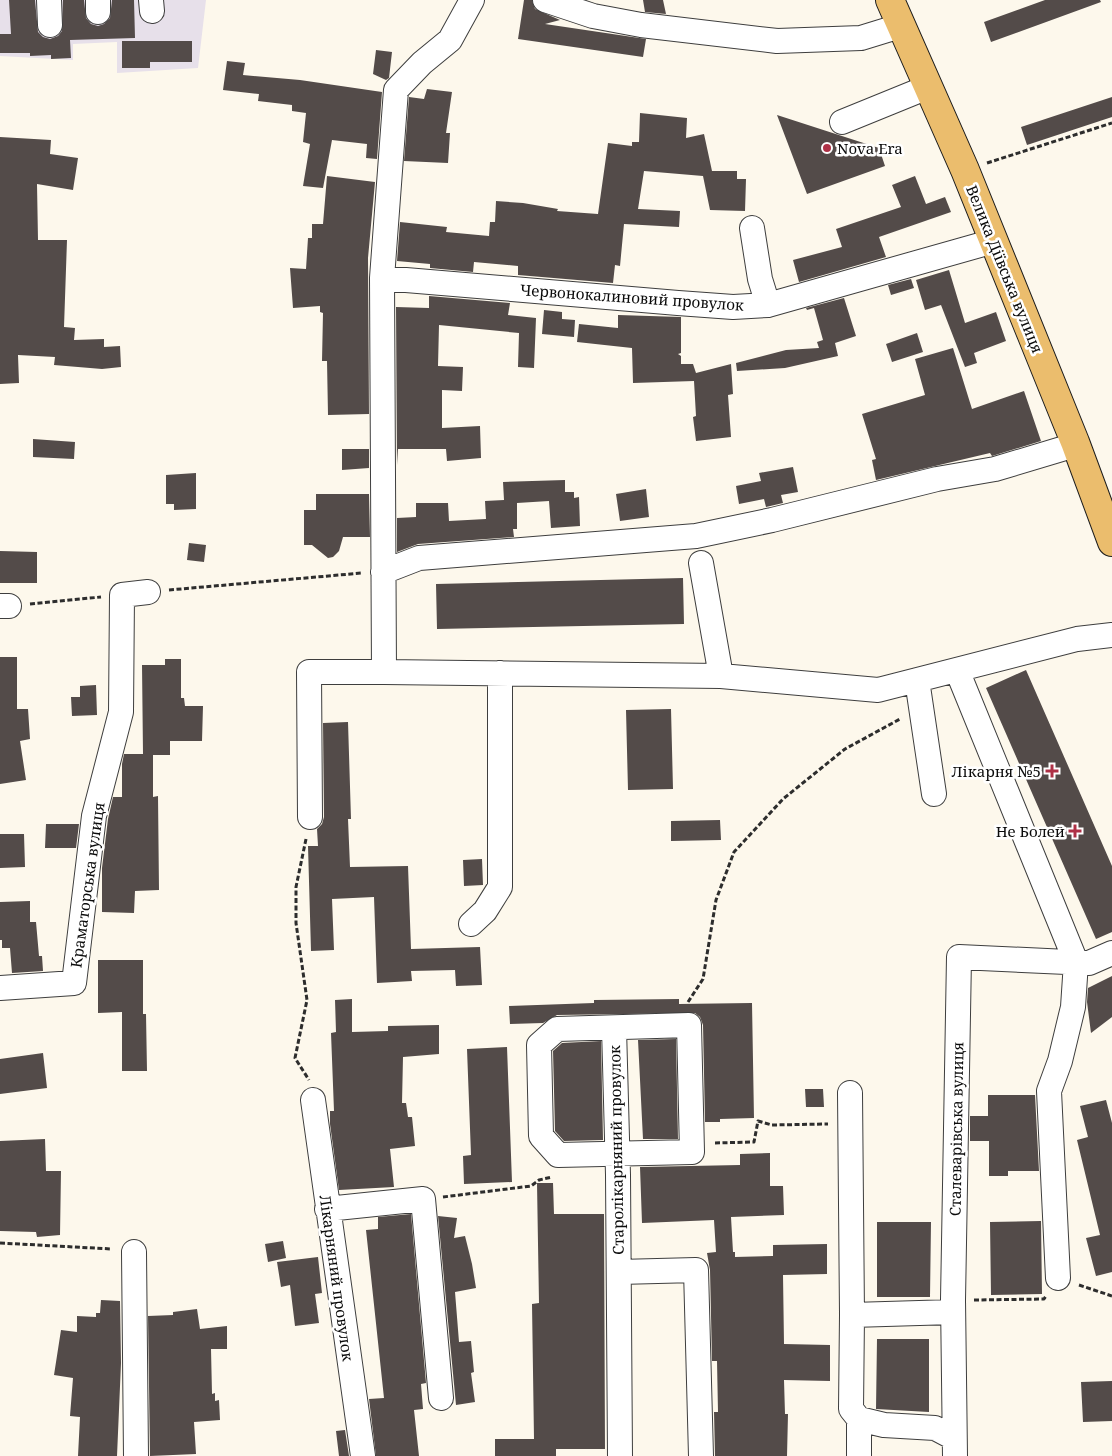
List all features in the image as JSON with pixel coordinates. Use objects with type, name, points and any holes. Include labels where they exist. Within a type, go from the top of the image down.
[{"type":"main road","name":"Велика Діївська вулиця","points":[[890,0],[965,170],[1075,442],[1112,542]]},
{"type":"street","points":[[49,0],[50,25]]},
{"type":"street","points":[[384,672],[382,278],[396,90],[422,62],[450,40],[472,0]]},
{"type":"street","points":[[545,0],[594,8],[641,25],[777,41],[861,38],[900,26]]},
{"type":"street","points":[[842,122],[928,87]]},
{"type":"street","points":[[752,228],[760,279],[768,305]]},
{"type":"street","name":"Червонокалиновий провулок","points":[[382,278],[733,307],[768,305],[994,241]]},
{"type":"street","points":[[383,572],[419,558],[696,536],[772,520],[937,479],[995,468],[1065,448],[1075,442]]},
{"type":"street","points":[[701,563],[722,676]]},
{"type":"street","points":[[122,595],[148,592]]},
{"type":"street","name":"Краматорська вулиця","points":[[0,988],[74,983],[94,816],[121,712],[122,595]]},
{"type":"street","points":[[310,817],[309,672],[722,676],[878,690],[1077,639],[1112,635]]},
{"type":"street","points":[[957,670],[1076,962],[1073,1007],[1060,1061],[1049,1091],[1058,1278]]},
{"type":"street","points":[[471,924],[485,911],[500,886],[500,673]]},
{"type":"street","points":[[917,680],[934,794]]},
{"type":"street","name":"Сталеварівська вулиця","points":[[955,1447],[953,1306],[959,957],[1089,963],[1112,953]]},
{"type":"street","points":[[688,1025],[692,1152],[558,1155],[541,1136],[539,1045],[557,1029],[688,1025]]},
{"type":"street","name":"Старолікарняний провулок","points":[[614,1028],[618,1154],[620,1456]]},
{"type":"street","points":[[850,1094],[851,1409],[859,1418],[884,1425],[935,1428],[955,1447]]},
{"type":"street","name":"Лікарняний провулок","points":[[313,1100],[363,1456]]},
{"type":"street","points":[[327,1209],[423,1199],[442,1398]]},
{"type":"street","points":[[134,1252],[136,1456]]},
{"type":"street","name":"Старолікарняний провулок","points":[[619,1272],[696,1270],[701,1456]]},
{"type":"street","points":[[852,1315],[953,1306]]},
{"type":"street","points":[[859,1418],[859,1456]]},
{"type":"path","points":[[965,170],[1112,123]]},
{"type":"path","points":[[148,592],[252,581],[383,572]]},
{"type":"path","points":[[5,606],[122,595]]},
{"type":"path","points":[[688,1025],[688,1000],[703,979],[716,900],[734,852],[783,799],[845,749],[921,707]]},
{"type":"path","points":[[310,817],[296,886],[296,923],[307,1000],[295,1058],[309,1077],[313,1100]]},
{"type":"path","points":[[692,1144],[754,1142],[758,1121],[772,1125],[850,1123]]},
{"type":"path","points":[[423,1199],[531,1186],[539,1180],[554,1176]]},
{"type":"path","points":[[0,1244],[134,1252]]},
{"type":"path","points":[[953,1306],[1044,1299],[1058,1278],[1112,1296]]},
{"type":"shaded area","points":[[0,0],[206,0],[198,68],[117,73],[117,42],[73,44],[73,60],[0,56]]},
{"type":"building","points":[[9,0],[35,0],[38,32],[43,37],[50,39],[58,36],[62,31],[63,0],[84,0],[86,18],[91,24],[98,26],[104,24],[110,18],[112,0],[134,0],[135,38],[70,40],[71,58],[51,59],[51,55],[30,56],[30,53],[0,53],[0,34],[11,34]]},
{"type":"building","points":[[524,0],[532,0],[535,9],[560,20],[545,24],[646,39],[643,57],[518,39]]},
{"type":"building","points":[[643,0],[663,0],[666,14],[645,12]]},
{"type":"building","points":[[1045,0],[1100,0],[1101,2],[991,42],[984,22]]},
{"type":"building","points":[[122,41],[192,41],[192,62],[150,62],[150,68],[122,68]]},
{"type":"building","points":[[376,50],[392,52],[389,78],[386,80],[373,74]]},
{"type":"building","points":[[227,61],[245,63],[243,75],[300,80],[382,92],[377,159],[366,158],[367,144],[332,140],[323,188],[303,186],[310,144],[303,142],[306,113],[292,111],[292,105],[258,101],[259,94],[223,90]]},
{"type":"building","points":[[427,89],[452,92],[446,133],[450,133],[448,163],[404,161],[409,97],[424,99]]},
{"type":"building","points":[[1112,97],[1112,117],[1027,145],[1021,127]]},
{"type":"building","points":[[640,113],[687,118],[686,138],[704,134],[712,171],[737,171],[737,179],[746,179],[745,211],[710,210],[703,176],[644,171],[638,209],[680,211],[679,227],[624,224],[620,266],[615,265],[613,283],[518,275],[518,266],[474,262],[473,272],[430,268],[430,264],[397,261],[400,222],[447,227],[446,232],[489,236],[490,222],[495,222],[496,201],[523,203],[558,209],[557,211],[598,214],[608,143],[632,146],[632,142],[639,142]]},
{"type":"building","points":[[777,115],[879,148],[885,166],[807,194]]},
{"type":"building","points":[[0,137],[51,140],[50,154],[78,158],[73,190],[37,184],[38,240],[67,240],[64,327],[75,328],[74,340],[104,339],[104,347],[120,346],[121,367],[102,369],[54,365],[55,357],[18,355],[19,383],[0,384]]},
{"type":"building","points":[[327,176],[375,182],[368,258],[369,414],[328,415],[327,361],[322,361],[323,313],[320,312],[320,306],[293,308],[290,268],[306,269],[308,238],[312,238],[312,224],[323,224]]},
{"type":"building","points":[[915,176],[926,204],[945,197],[951,212],[879,237],[886,257],[799,282],[793,260],[842,247],[836,229],[901,207],[892,185]]},
{"type":"building","points":[[949,270],[965,323],[996,312],[1006,341],[974,353],[977,363],[965,367],[941,305],[925,310],[916,280]]},
{"type":"building","points":[[911,279],[914,288],[891,295],[888,285]]},
{"type":"building","points":[[429,296],[510,303],[508,315],[536,318],[534,368],[518,367],[519,333],[439,325],[438,366],[463,367],[462,391],[442,390],[442,428],[480,426],[481,458],[447,461],[446,449],[398,449],[397,465],[396,307],[429,308]]},
{"type":"building","points":[[844,298],[856,336],[835,343],[838,356],[785,368],[737,371],[736,363],[786,350],[819,348],[817,342],[823,340],[814,308],[807,310],[806,308]]},
{"type":"building","points":[[544,310],[562,312],[562,319],[575,320],[574,337],[542,334]]},
{"type":"building","points":[[618,315],[681,317],[681,353],[678,354],[681,356],[681,364],[693,364],[696,373],[731,364],[733,394],[728,395],[731,437],[696,441],[693,417],[696,416],[694,381],[633,383],[632,348],[577,342],[579,324],[618,328]]},
{"type":"building","points":[[917,333],[923,352],[892,362],[886,344]]},
{"type":"building","points":[[953,348],[972,409],[1024,391],[1041,441],[992,456],[990,453],[876,480],[872,460],[876,459],[862,414],[925,395],[915,359]]},
{"type":"building","points":[[33,439],[75,442],[74,459],[33,457]]},
{"type":"building","points":[[342,449],[369,449],[369,468],[342,470]]},
{"type":"building","points":[[793,467],[798,492],[781,495],[783,503],[766,507],[764,499],[739,504],[736,486],[761,481],[759,473]]},
{"type":"building","points":[[196,473],[196,509],[174,510],[174,504],[166,504],[166,475]]},
{"type":"building","points":[[565,480],[565,492],[574,492],[574,498],[579,497],[580,526],[551,528],[549,501],[517,503],[517,529],[513,529],[514,537],[418,544],[397,552],[397,518],[416,517],[416,503],[448,503],[449,521],[486,519],[485,501],[504,500],[503,482]]},
{"type":"building","points":[[646,489],[649,517],[620,521],[616,494]]},
{"type":"building","points":[[316,494],[369,494],[370,537],[343,537],[339,551],[333,557],[328,558],[312,545],[304,545],[304,510],[316,510]]},
{"type":"building","points":[[189,543],[206,545],[204,562],[187,560]]},
{"type":"building","points":[[0,551],[37,552],[37,583],[0,583]]},
{"type":"building","points":[[683,578],[684,624],[437,629],[436,584]]},
{"type":"building","points":[[0,657],[17,657],[17,709],[28,709],[30,739],[20,741],[26,780],[0,784]]},
{"type":"building","points":[[165,659],[181,659],[181,698],[184,698],[185,706],[203,706],[202,741],[170,741],[170,755],[153,755],[153,797],[158,796],[159,890],[135,891],[134,913],[102,912],[102,868],[108,819],[113,797],[122,797],[122,764],[124,754],[143,754],[142,665],[165,665]]},
{"type":"building","points":[[1026,670],[1112,866],[1112,932],[1096,939],[986,688]]},
{"type":"building","points":[[96,685],[97,715],[72,716],[71,697],[80,697],[80,686]]},
{"type":"building","points":[[671,709],[673,789],[628,790],[626,710]]},
{"type":"building","points":[[348,722],[351,819],[348,819],[350,867],[408,866],[411,949],[480,947],[482,985],[456,986],[455,970],[411,971],[412,981],[377,983],[374,897],[332,899],[334,950],[311,951],[308,846],[318,846],[317,829],[322,824],[324,817],[323,723]]},
{"type":"building","points":[[720,820],[721,840],[671,841],[671,821]]},
{"type":"building","points":[[46,824],[79,824],[76,848],[45,848]]},
{"type":"building","points":[[0,834],[24,834],[25,867],[0,868]]},
{"type":"building","points":[[482,859],[483,885],[464,886],[463,860]]},
{"type":"building","points":[[30,901],[30,922],[36,922],[39,956],[42,956],[43,971],[12,973],[10,948],[2,948],[2,940],[0,940],[0,902]]},
{"type":"building","points":[[98,960],[143,960],[143,1014],[146,1014],[147,1071],[122,1071],[122,1012],[98,1013]]},
{"type":"building","points":[[1112,976],[1112,1017],[1091,1033],[1087,1002],[1088,988]]},
{"type":"building","points":[[352,999],[352,1032],[388,1031],[388,1026],[439,1025],[439,1054],[403,1057],[402,1103],[406,1103],[408,1117],[412,1117],[415,1146],[390,1149],[394,1187],[339,1190],[330,1124],[330,1111],[334,1111],[331,1033],[336,1032],[335,1000]]},
{"type":"building","points":[[679,999],[679,1004],[752,1003],[754,1118],[720,1119],[720,1122],[705,1122],[703,1025],[700,1017],[695,1013],[557,1015],[543,1023],[510,1024],[509,1006],[594,1003],[594,1000]]},
{"type":"building","points":[[676,1039],[678,1139],[643,1139],[638,1040]]},
{"type":"building","points":[[601,1041],[603,1140],[564,1141],[555,1131],[553,1051],[562,1043]]},
{"type":"building","points":[[507,1047],[512,1182],[464,1184],[463,1156],[471,1155],[467,1049]]},
{"type":"building","points":[[43,1053],[47,1088],[0,1094],[0,1059]]},
{"type":"building","points":[[805,1089],[823,1089],[824,1107],[806,1107]]},
{"type":"building","points":[[988,1095],[1035,1095],[1039,1171],[1008,1171],[1008,1176],[989,1176],[989,1141],[970,1141],[970,1116],[988,1116]]},
{"type":"building","points":[[1106,1100],[1112,1123],[1112,1272],[1096,1276],[1086,1238],[1100,1235],[1077,1140],[1088,1137],[1080,1106]]},
{"type":"building","points":[[45,1139],[46,1171],[61,1171],[60,1235],[37,1237],[36,1232],[0,1231],[0,1141]]},
{"type":"building","points":[[770,1153],[770,1186],[783,1186],[784,1215],[731,1217],[733,1252],[735,1252],[735,1257],[773,1256],[773,1245],[827,1244],[827,1274],[783,1275],[784,1344],[830,1345],[830,1381],[784,1380],[785,1414],[788,1414],[787,1456],[715,1456],[714,1412],[718,1412],[717,1361],[712,1361],[710,1270],[707,1253],[716,1252],[714,1220],[642,1223],[640,1167],[740,1165],[740,1154]]},
{"type":"building","points":[[537,1183],[553,1183],[554,1214],[604,1214],[605,1449],[556,1449],[556,1456],[495,1456],[495,1439],[534,1439],[532,1304],[539,1303]]},
{"type":"building","points":[[411,1214],[426,1383],[421,1384],[423,1409],[414,1410],[419,1456],[376,1456],[369,1399],[384,1398],[366,1230],[378,1229],[378,1217]]},
{"type":"building","points":[[438,1216],[457,1218],[454,1238],[465,1236],[476,1288],[455,1292],[459,1342],[471,1341],[474,1372],[471,1373],[475,1402],[456,1405]]},
{"type":"building","points":[[1041,1221],[1042,1294],[991,1295],[990,1222]]},
{"type":"building","points":[[877,1222],[931,1222],[930,1297],[877,1297]]},
{"type":"building","points":[[283,1241],[286,1258],[268,1262],[265,1244]]},
{"type":"building","points":[[318,1257],[322,1293],[315,1294],[319,1323],[295,1326],[290,1285],[281,1287],[277,1262]]},
{"type":"building","points":[[101,1300],[120,1301],[121,1363],[117,1456],[78,1456],[80,1417],[70,1416],[73,1378],[54,1375],[61,1330],[77,1332],[77,1316],[96,1317],[96,1313],[100,1313]]},
{"type":"building","points":[[197,1309],[200,1329],[227,1326],[227,1349],[211,1349],[212,1394],[215,1393],[215,1401],[219,1400],[220,1420],[194,1422],[196,1454],[150,1456],[148,1316],[173,1315],[173,1312]]},
{"type":"building","points":[[877,1339],[929,1339],[929,1412],[876,1409]]},
{"type":"building","points":[[1112,1381],[1112,1421],[1083,1422],[1081,1382]]},
{"type":"building","points":[[345,1430],[349,1456],[339,1456],[336,1431]]},
{"type":"place","name":"Nova Era","points":[[827,148]]},
{"type":"place","name":"Лікарня №5","points":[[1052,771]]},
{"type":"place","name":"Не Болей","points":[[1075,831]]}]
